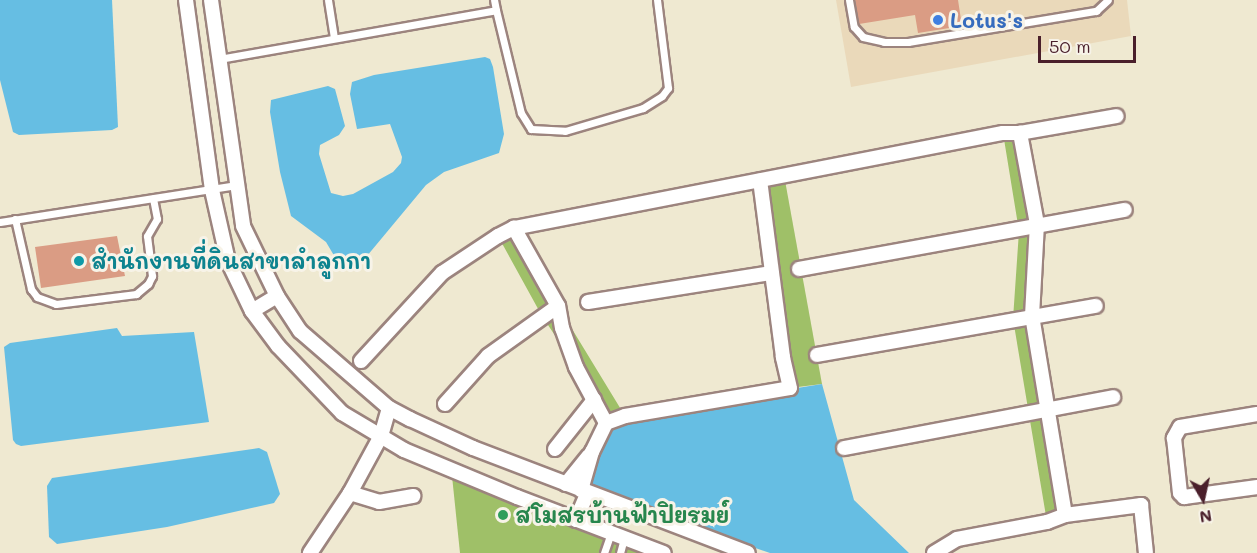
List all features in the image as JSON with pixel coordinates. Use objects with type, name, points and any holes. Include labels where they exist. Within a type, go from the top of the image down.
[{"type":"street","points":[[186,0],[212,190],[228,261],[252,311],[278,346],[342,413],[404,450],[664,553]]},
{"type":"street","points":[[211,0],[235,185],[243,226],[277,296],[300,331],[390,408],[473,448],[748,553]]},
{"type":"street","points":[[361,361],[442,273],[514,228],[1003,133],[1020,133],[1117,116]]},
{"type":"street","points":[[1020,133],[1037,224],[1032,316],[1065,515]]},
{"type":"street","points":[[566,484],[592,452],[606,423],[625,416],[790,388],[760,180]]},
{"type":"street","points":[[800,269],[1019,231],[1037,224],[1125,210]]},
{"type":"street","points":[[514,228],[558,306],[562,328],[576,367],[606,423]]},
{"type":"street","points":[[588,302],[772,273]]},
{"type":"street","points":[[252,311],[277,296]]},
{"type":"street","points":[[445,404],[488,356],[558,306]]},
{"type":"street","points":[[817,355],[1096,306]]},
{"type":"street","points":[[278,346],[300,331]]},
{"type":"street","points":[[844,448],[1113,397]]},
{"type":"street","points":[[555,449],[594,400]]},
{"type":"street","points":[[310,553],[350,493],[381,436],[390,408]]},
{"type":"street","points":[[1257,414],[1180,427],[1174,438],[1180,493],[1184,497],[1189,499],[1257,487]]},
{"type":"street","points":[[576,520],[585,491],[592,452]]},
{"type":"street","points":[[350,493],[379,502],[413,496]]},
{"type":"street","points":[[934,553],[957,539],[1047,522],[1065,515],[1141,505],[1146,553]]},
{"type":"lane","points":[[328,0],[334,38]]},
{"type":"lane","points":[[494,0],[521,113],[531,129],[566,131],[643,108],[662,96],[668,88],[657,0]]},
{"type":"lane","points":[[849,0],[854,27],[863,38],[900,42],[1095,11],[1108,0]]},
{"type":"lane","points":[[219,59],[496,10]]},
{"type":"lane","points":[[0,222],[235,185]]},
{"type":"lane","points":[[15,219],[31,289],[37,297],[56,304],[136,294],[148,284],[152,276],[147,236],[157,219],[153,198]]},
{"type":"lane","points":[[604,553],[617,536]]},
{"type":"lane","points":[[617,536],[620,553]]},
{"type":"shaded area","points":[[836,0],[1127,0],[1131,36],[851,87]]},
{"type":"green space","points":[[1003,133],[1020,133],[1037,224],[1032,316],[1065,515],[1047,522],[1013,319],[1019,231]]},
{"type":"green space","points":[[784,175],[822,384],[790,388],[760,180]]},
{"type":"green space","points":[[514,228],[625,416],[606,423],[576,367],[542,316],[498,236]]},
{"type":"green space","name":"สโมสรบ้านฟ้าปิยรมย์","points":[[452,476],[649,553],[460,553]]},
{"type":"water","points":[[0,0],[112,0],[118,127],[112,130],[19,135],[13,132],[0,80]]},
{"type":"water","points":[[485,57],[490,59],[493,67],[504,134],[499,153],[444,172],[426,185],[357,268],[352,271],[342,269],[326,242],[291,216],[280,172],[270,112],[271,100],[328,86],[335,89],[345,126],[339,135],[320,145],[319,154],[331,193],[343,196],[353,194],[393,172],[401,163],[402,157],[390,124],[357,129],[350,94],[352,82],[374,75]]},
{"type":"water","points":[[117,328],[122,336],[194,332],[209,422],[21,446],[16,444],[13,440],[4,347],[10,343]]},
{"type":"water","points":[[822,384],[854,500],[909,553],[770,553],[583,488],[607,428],[625,416]]},
{"type":"water","points":[[259,448],[267,452],[280,494],[274,503],[167,527],[57,544],[49,537],[47,486],[52,478]]},
{"type":"building","name":"Lotus's","points":[[855,0],[958,0],[962,26],[918,33],[915,15],[859,24]]},
{"type":"building","name":"สำนักงานที่ดินสาขาลำลูกกา","points":[[117,236],[125,276],[41,288],[35,247]]},
{"type":"place","name":"Lotus's","points":[[938,20]]},
{"type":"place","name":"สำนักงานที่ดินสาขาลำลูกกา","points":[[79,261]]},
{"type":"place","name":"สโมสรบ้านฟ้าปิยรมย์","points":[[503,515]]}]
